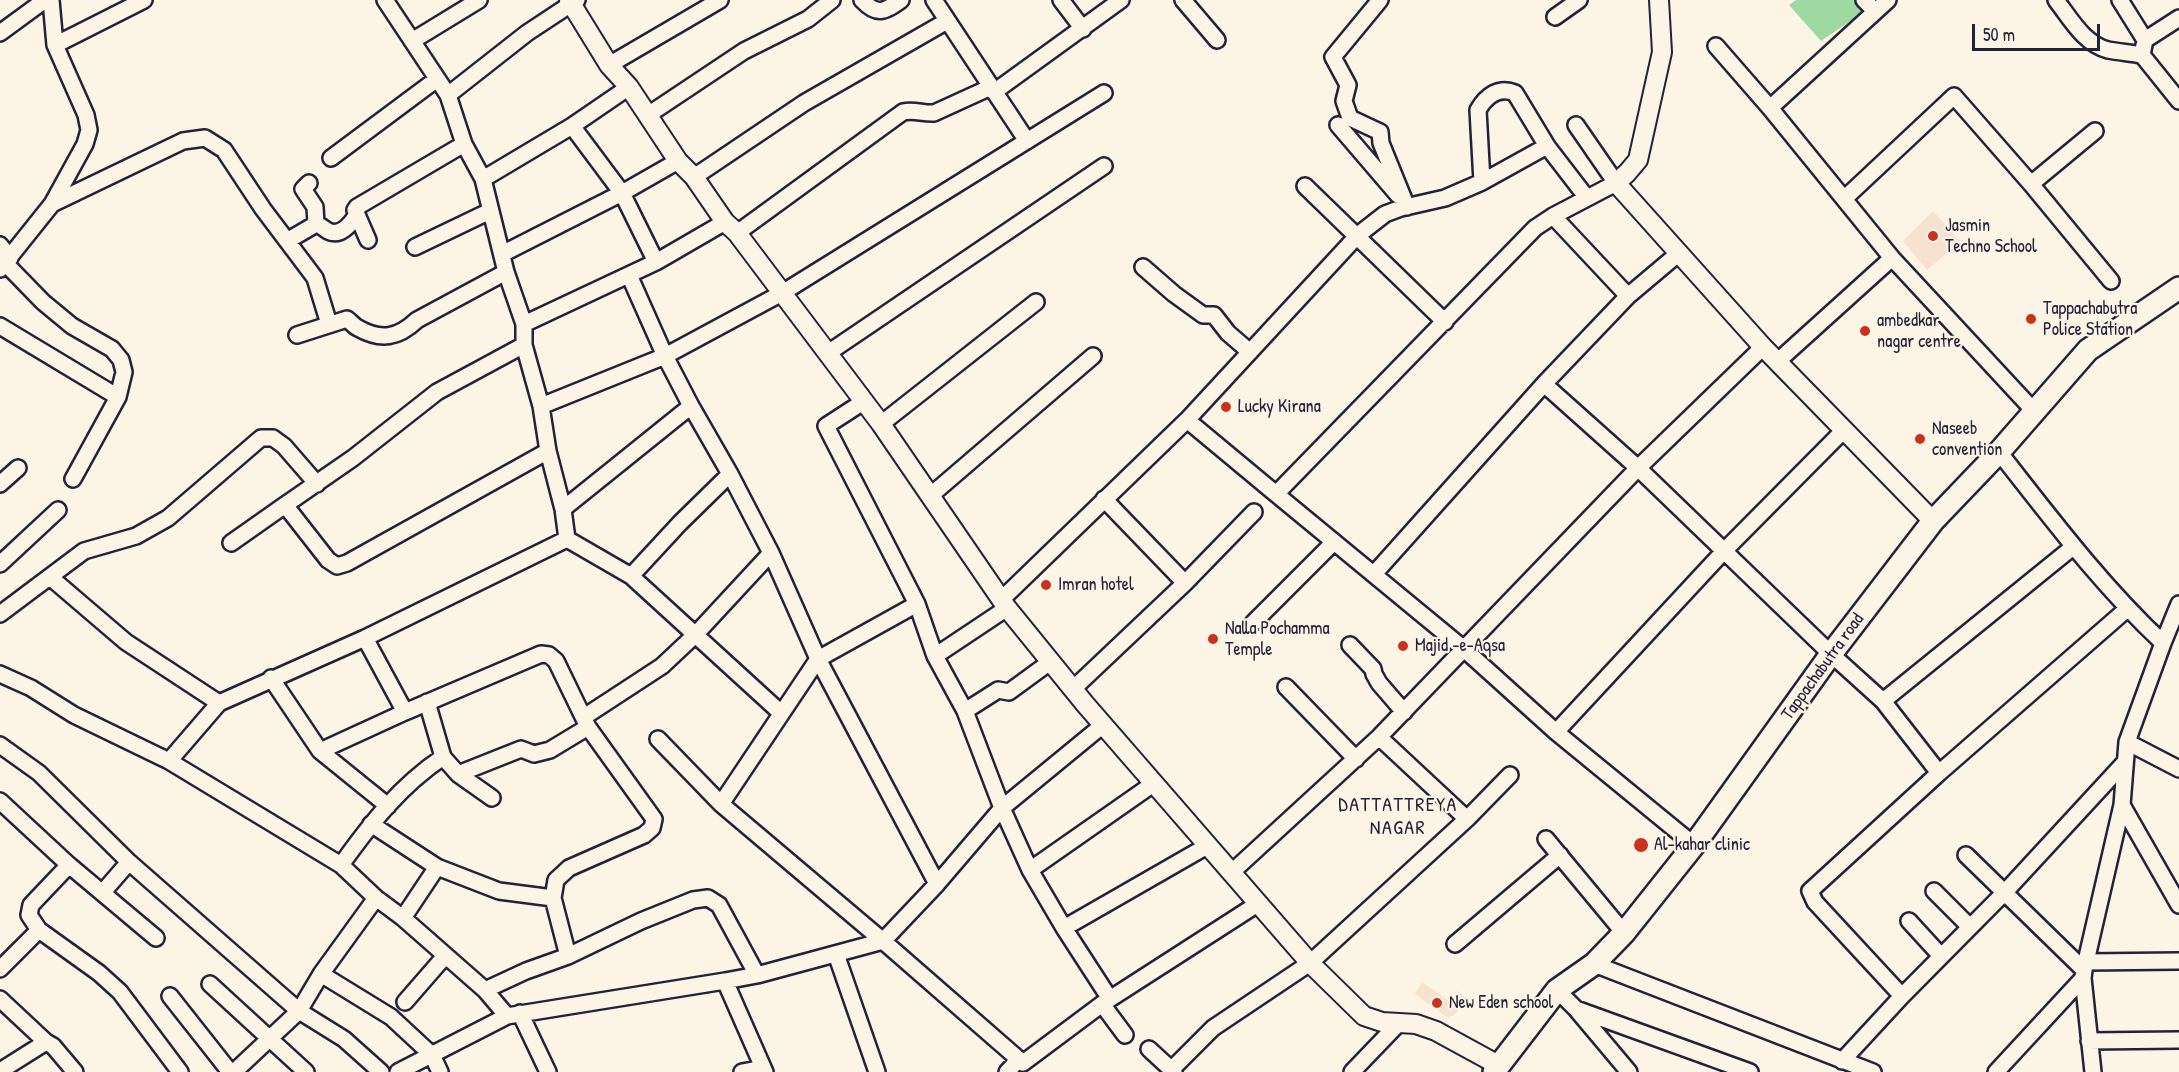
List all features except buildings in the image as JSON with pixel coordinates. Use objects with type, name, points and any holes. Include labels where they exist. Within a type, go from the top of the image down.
[{"type":"main road","name":"Tappachabutra road","points":[[1497,1069],[1557,990],[1594,964],[1624,933],[1694,845],[1831,654],[1933,521],[1999,452],[2088,350],[2179,288]]},
{"type":"street","points":[[0,33],[45,0]]},
{"type":"street","points":[[5,263],[52,204],[85,144],[89,130],[86,115],[55,45],[51,0]]},
{"type":"street","points":[[55,45],[144,0]]},
{"type":"street","points":[[412,41],[479,0]]},
{"type":"street","points":[[609,65],[720,0]]},
{"type":"street","points":[[648,116],[744,51],[808,19],[832,0]]},
{"type":"street","points":[[862,0],[874,11],[883,11],[901,0]]},
{"type":"street","points":[[934,0],[1027,141]]},
{"type":"street","points":[[1061,0],[1083,29]]},
{"type":"street","points":[[524,324],[731,228],[903,112],[912,110],[927,114],[934,113],[993,89],[1083,29],[1121,0]]},
{"type":"street","points":[[1183,0],[1217,40]]},
{"type":"street","points":[[1380,0],[1333,57],[1348,85],[1344,101],[1350,118],[1380,132],[1381,143],[1407,207]]},
{"type":"street","points":[[1555,17],[1580,0]]},
{"type":"street","points":[[1276,494],[1535,228],[1616,183],[1638,160],[1662,52],[1659,0]]},
{"type":"street","points":[[1770,108],[1869,6],[1888,0]]},
{"type":"street","points":[[2056,0],[2082,34],[2106,50],[2143,47],[2179,18]]},
{"type":"street","points":[[2120,0],[2143,47],[2179,101]]},
{"type":"street","points":[[448,95],[526,33],[572,1],[609,65],[628,87],[678,161],[694,177],[881,424],[1005,604],[1050,662],[1153,784],[1310,963],[1364,1016],[1382,1022],[1416,1024],[1436,1031],[1497,1069]]},
{"type":"street","points":[[391,2],[412,41],[448,95],[464,144],[483,179],[506,272],[524,324],[524,345],[541,406],[548,451],[563,509],[567,539]]},
{"type":"street","points":[[694,177],[804,103],[947,21]]},
{"type":"street","points":[[1716,46],[1770,108],[1892,258],[2034,411]]},
{"type":"street","points":[[331,158],[437,79]]},
{"type":"street","points":[[483,179],[572,126],[628,87]]},
{"type":"street","points":[[1482,182],[1478,110],[1482,102],[1492,94],[1507,90],[1515,93],[1547,146],[1587,198]]},
{"type":"street","points":[[541,406],[665,356],[782,293],[1104,93]]},
{"type":"street","points":[[1844,199],[1954,96],[2031,184],[2111,282]]},
{"type":"street","points":[[1338,125],[1407,207]]},
{"type":"street","points":[[1576,125],[1616,183],[1763,347],[1933,521]]},
{"type":"street","points":[[572,126],[622,193],[656,262]]},
{"type":"street","points":[[2031,184],[2095,131]]},
{"type":"street","points":[[52,204],[183,141],[206,138],[224,150],[315,278],[329,324]]},
{"type":"street","points":[[368,240],[356,216],[357,207],[464,144]]},
{"type":"street","points":[[935,656],[1005,604],[1104,499],[1187,420],[1358,235],[1385,214],[1445,198],[1482,182],[1547,146]]},
{"type":"street","points":[[502,254],[622,193],[678,161]]},
{"type":"street","points":[[828,353],[1104,166]]},
{"type":"street","points":[[309,183],[303,189],[315,207],[316,224]]},
{"type":"street","points":[[1305,186],[1445,322]]},
{"type":"street","points":[[415,247],[490,211]]},
{"type":"street","points":[[316,224],[332,233],[338,232],[351,223],[356,216]]},
{"type":"street","points":[[1553,216],[1628,296]]},
{"type":"street","points":[[287,241],[316,224]]},
{"type":"street","points":[[0,245],[5,263],[42,302],[72,327],[112,350],[121,360],[124,372],[118,397],[73,479]]},
{"type":"street","points":[[1374,574],[1544,384],[1628,296],[1679,253]]},
{"type":"street","points":[[1778,361],[1892,258]]},
{"type":"street","points":[[1143,267],[1203,315],[1214,315],[1228,333],[1250,352]]},
{"type":"street","points":[[297,335],[347,319],[356,327],[375,337],[397,334],[417,320],[506,272]]},
{"type":"street","points":[[629,274],[665,356],[771,553],[818,659],[937,884]]},
{"type":"street","points":[[881,424],[1036,302]]},
{"type":"street","points":[[0,326],[118,397]]},
{"type":"street","points":[[231,543],[317,484],[438,392],[524,345]]},
{"type":"street","points":[[1232,872],[1379,737],[1638,468],[1763,347]]},
{"type":"street","points":[[930,496],[1094,356]]},
{"type":"street","points":[[1544,384],[1638,468],[1883,701],[1939,773]]},
{"type":"street","points":[[863,402],[826,426],[917,604],[935,656],[965,711],[1002,808],[1030,870],[1125,1035]]},
{"type":"street","points":[[563,509],[692,406]]},
{"type":"street","points":[[1187,420],[1464,649],[1556,732],[1694,845]]},
{"type":"street","points":[[1556,732],[1724,551],[1844,430]]},
{"type":"street","points":[[0,614],[84,551],[136,536],[168,518],[261,438],[273,438],[284,446],[317,484]]},
{"type":"street","points":[[285,506],[328,560],[338,566],[548,451]]},
{"type":"street","points":[[1999,452],[2073,547],[2127,609],[2163,643]]},
{"type":"street","points":[[0,484],[18,468]]},
{"type":"street","points":[[631,576],[730,474]]},
{"type":"street","points":[[1104,499],[1185,583]]},
{"type":"street","points":[[0,564],[58,510]]},
{"type":"street","points":[[1073,689],[1185,583],[1254,512]]},
{"type":"street","points":[[567,539],[631,576],[781,713]]},
{"type":"street","points":[[170,761],[219,703],[365,638],[567,539]]},
{"type":"street","points":[[1253,623],[1334,542]]},
{"type":"street","points":[[1883,701],[2073,547]]},
{"type":"street","points":[[458,774],[521,749],[534,754],[550,750],[662,666],[695,635],[771,553]]},
{"type":"street","points":[[50,577],[126,642],[219,703]]},
{"type":"street","points":[[721,804],[818,659],[917,604]]},
{"type":"street","points":[[2092,1072],[2084,970],[2122,805],[2127,742],[2179,604]]},
{"type":"street","points":[[1902,996],[1815,902],[1810,891],[1939,773],[2127,609]]},
{"type":"street","points":[[365,638],[405,712]]},
{"type":"street","points":[[1350,645],[1373,669],[1379,683],[1404,712]]},
{"type":"street","points":[[320,750],[541,654],[549,655],[556,661],[586,722],[654,819],[652,828],[644,835],[569,868],[556,880],[554,898],[567,956]]},
{"type":"street","points":[[965,711],[998,690],[1009,692],[1050,662]]},
{"type":"street","points":[[0,674],[31,688],[74,715],[170,761],[341,865],[376,898],[403,918],[513,1015],[548,1072]]},
{"type":"street","points":[[271,678],[320,750],[388,806]]},
{"type":"street","points":[[1286,687],[1356,759]]},
{"type":"street","points":[[427,702],[443,757],[458,774],[492,798]]},
{"type":"street","points":[[398,1072],[513,1015],[757,975],[883,940],[937,884],[1002,808],[1103,725]]},
{"type":"street","points":[[1379,737],[1467,819]]},
{"type":"street","points":[[658,739],[721,804],[883,940],[1025,1065]]},
{"type":"street","points":[[2127,742],[2179,769]]},
{"type":"street","points":[[0,744],[39,773],[129,862],[298,1011],[344,1039],[381,1072]]},
{"type":"street","points":[[341,865],[395,796],[420,772],[443,757]]},
{"type":"street","points":[[1842,1062],[1902,996],[2005,892],[2125,762]]},
{"type":"street","points":[[1149,1049],[1172,1071],[1213,1028],[1310,963],[1467,819],[1510,775]]},
{"type":"street","points":[[1030,870],[1153,784]]},
{"type":"street","points":[[0,801],[69,865],[156,938]]},
{"type":"street","points":[[2122,805],[2179,905]]},
{"type":"street","points":[[371,824],[437,867],[499,891],[554,898]]},
{"type":"street","points":[[1546,838],[1624,933]]},
{"type":"street","points":[[1064,928],[1207,846]]},
{"type":"street","points":[[1455,944],[1560,855]]},
{"type":"street","points":[[1966,855],[2084,970]]},
{"type":"street","points":[[103,892],[129,862]]},
{"type":"street","points":[[69,865],[31,905],[29,915],[39,930],[99,973],[120,992],[180,1072]]},
{"type":"street","points":[[403,918],[437,867]]},
{"type":"street","points":[[1934,891],[1970,927]]},
{"type":"street","points":[[170,996],[232,1072],[298,1011],[321,974],[376,898]]},
{"type":"street","points":[[485,990],[693,900],[708,898],[719,905],[757,975]]},
{"type":"street","points":[[1007,1072],[1025,1065],[1106,1002],[1259,903]]},
{"type":"street","points":[[1909,921],[1941,956]]},
{"type":"street","points":[[0,969],[39,930]]},
{"type":"street","points":[[836,954],[876,1072]]},
{"type":"street","points":[[405,1002],[445,956]]},
{"type":"street","points":[[1996,1072],[2084,970],[2179,961]]},
{"type":"street","points":[[1594,964],[1842,1062],[1873,1072]]},
{"type":"street","points":[[321,974],[391,1017],[432,1055],[440,1072]]},
{"type":"street","points":[[725,981],[764,1070],[742,1072]]},
{"type":"street","points":[[210,984],[306,1072]]},
{"type":"street","points":[[1557,990],[1629,1072]]},
{"type":"street","points":[[0,999],[53,1046],[75,1072]]},
{"type":"street","points":[[1576,1009],[1750,1072]]},
{"type":"street","points":[[1352,1072],[1398,1024]]},
{"type":"street","points":[[2089,1041],[2179,1040]]},
{"type":"street","points":[[0,1071],[46,1042]]},
{"type":"shaded area","points":[[1933,211],[1961,242],[1927,270],[1903,241]]},
{"type":"shaded area","points":[[1422,982],[1449,1001],[1458,991],[1468,1000],[1448,1018],[1415,994]]},
{"type":"green space","points":[[1796,0],[1881,0],[1821,41],[1789,5]]},
{"type":"place","name":"Jasmin Techno School","points":[[1933,236]]},
{"type":"place","name":"Tappachabutra Police Station","points":[[2031,319]]},
{"type":"place","name":"ambedkar nagar centre","points":[[1865,331]]},
{"type":"place","name":"Lucky Kirana","points":[[1226,407]]},
{"type":"place","name":"Naseeb convention","points":[[1920,439]]},
{"type":"place","name":"Imran hotel","points":[[1046,585]]},
{"type":"place","name":"Nalla Pochamma Temple","points":[[1213,639]]},
{"type":"place","name":"Majid -e-Aqsa","points":[[1403,646]]},
{"type":"place","name":"Al-kahar clinic","points":[[1641,845]]},
{"type":"place","name":"New Eden school","points":[[1437,1003]]},
{"type":"district","name":"DATTATTREYA NAGAR","points":[[1398,818]]}]
